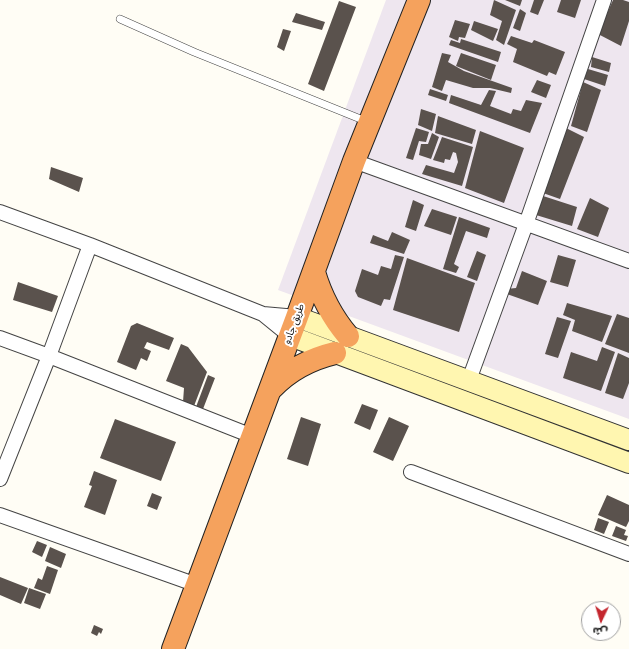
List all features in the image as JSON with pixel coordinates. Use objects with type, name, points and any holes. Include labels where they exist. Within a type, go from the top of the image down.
[{"type":"highway","name":"طريق جادو","points":[[173,649],[354,161],[419,0]]},
{"type":"highway","points":[[314,272],[327,306],[348,336]]},
{"type":"highway","points":[[269,390],[286,374],[306,362],[335,353]]},
{"type":"street","points":[[469,380],[526,224],[604,0]]},
{"type":"street","points":[[354,161],[629,261]]},
{"type":"street","points":[[0,212],[90,245],[294,326],[348,336],[629,440]]},
{"type":"street","points":[[0,479],[49,356],[90,245]]},
{"type":"street","points":[[263,314],[294,326],[335,353],[629,464]]},
{"type":"street","points":[[0,338],[252,436]]},
{"type":"street","points":[[411,472],[629,554]]},
{"type":"street","points":[[0,515],[197,585]]},
{"type":"lane","points":[[120,19],[194,52],[370,123]]},
{"type":"shaded area","points":[[386,0],[629,0],[629,419],[278,290]]},
{"type":"building","points":[[494,0],[516,10],[504,45],[496,40],[502,21],[490,15]]},
{"type":"building","points":[[505,0],[522,0],[520,6]]},
{"type":"building","points":[[534,0],[544,0],[538,15],[530,12]]},
{"type":"building","points":[[561,0],[581,0],[575,18],[557,12]]},
{"type":"building","points":[[613,0],[623,0],[629,2],[629,21],[621,46],[598,34]]},
{"type":"building","points":[[339,1],[356,7],[324,91],[308,84]]},
{"type":"building","points":[[520,9],[526,13],[520,31],[513,28]]},
{"type":"building","points":[[296,13],[325,22],[322,30],[292,22]]},
{"type":"building","points":[[455,20],[470,24],[465,38],[459,37],[458,41],[449,37]]},
{"type":"building","points":[[474,21],[498,29],[493,41],[471,30]]},
{"type":"building","points":[[283,29],[291,31],[284,51],[277,47]]},
{"type":"building","points":[[511,36],[532,43],[534,40],[565,52],[556,75],[549,72],[547,76],[513,62],[517,49],[507,44]]},
{"type":"building","points":[[461,39],[501,52],[498,62],[449,45],[451,40],[460,43]]},
{"type":"building","points":[[442,53],[451,55],[448,62],[464,71],[512,88],[511,93],[490,88],[473,88],[446,80],[442,91],[432,87]]},
{"type":"building","points":[[461,53],[496,65],[491,80],[456,66]]},
{"type":"building","points":[[592,57],[611,63],[609,72],[591,67]]},
{"type":"building","points":[[588,69],[608,75],[605,86],[584,79]]},
{"type":"building","points":[[537,80],[551,85],[546,98],[531,92]]},
{"type":"building","points":[[583,82],[601,90],[587,132],[571,126]]},
{"type":"building","points":[[430,89],[448,95],[446,101],[428,95]]},
{"type":"building","points":[[489,90],[496,91],[490,106],[511,114],[513,109],[521,111],[526,100],[542,103],[530,133],[449,103],[451,95],[481,105]]},
{"type":"building","points":[[421,109],[436,114],[432,131],[418,125]]},
{"type":"building","points":[[438,116],[476,130],[472,144],[435,133]]},
{"type":"building","points":[[416,128],[429,132],[426,142],[419,141],[413,160],[406,158]]},
{"type":"building","points":[[566,128],[584,137],[560,199],[543,193]]},
{"type":"building","points":[[480,131],[524,148],[504,203],[465,188]]},
{"type":"building","points":[[432,133],[439,137],[431,159],[419,155],[421,144],[428,144]]},
{"type":"building","points":[[442,137],[473,147],[462,186],[422,174],[426,165],[454,173],[458,162],[456,153],[453,152],[450,160],[445,159],[444,163],[433,160]]},
{"type":"building","points":[[51,167],[83,178],[79,192],[49,179]]},
{"type":"building","points":[[540,195],[577,207],[572,226],[536,215]]},
{"type":"building","points":[[590,198],[609,208],[598,237],[577,229]]},
{"type":"building","points":[[413,200],[424,205],[416,231],[405,227]]},
{"type":"building","points":[[432,209],[457,217],[451,235],[424,226]]},
{"type":"building","points":[[459,217],[490,228],[487,238],[466,231],[454,264],[459,267],[456,273],[443,269]]},
{"type":"building","points":[[392,232],[410,240],[404,254],[370,243],[373,235],[388,241]]},
{"type":"building","points":[[477,251],[486,255],[477,281],[467,277]]},
{"type":"building","points":[[395,255],[404,257],[390,300],[384,299],[381,306],[358,297],[355,291],[362,269],[378,275],[381,266],[391,269]]},
{"type":"building","points":[[558,255],[576,260],[568,287],[550,282]]},
{"type":"building","points":[[407,258],[475,283],[459,332],[393,310]]},
{"type":"building","points":[[522,271],[547,281],[538,305],[504,293],[506,289],[516,288]]},
{"type":"building","points":[[18,282],[58,296],[52,312],[13,300]]},
{"type":"building","points":[[567,303],[612,316],[602,342],[572,331],[575,320],[563,315]]},
{"type":"building","points":[[617,314],[629,318],[629,353],[605,344]]},
{"type":"building","points":[[557,317],[571,321],[558,358],[545,354]]},
{"type":"building","points":[[137,323],[174,338],[169,350],[147,342],[144,348],[151,351],[147,361],[141,358],[136,370],[117,362],[131,326]]},
{"type":"building","points":[[181,344],[188,347],[207,372],[194,406],[183,402],[184,388],[166,381]]},
{"type":"building","points":[[602,347],[615,352],[601,391],[563,378],[571,352],[597,361]]},
{"type":"building","points":[[618,353],[629,358],[629,383],[623,399],[605,393]]},
{"type":"building","points":[[208,375],[215,378],[203,409],[196,407]]},
{"type":"building","points":[[362,404],[378,410],[370,430],[354,423]]},
{"type":"building","points":[[301,417],[321,424],[308,466],[287,459]]},
{"type":"building","points":[[389,417],[409,426],[393,461],[373,452]]},
{"type":"building","points":[[115,419],[176,442],[161,481],[100,458]]},
{"type":"building","points":[[94,471],[117,480],[105,515],[84,507],[92,486],[89,485]]},
{"type":"building","points":[[152,493],[162,497],[157,510],[147,506]]},
{"type":"building","points":[[607,495],[629,505],[629,521],[626,527],[598,515]]},
{"type":"building","points":[[598,518],[609,522],[604,534],[594,530]]},
{"type":"building","points":[[616,526],[626,530],[624,535],[628,536],[626,541],[612,536]]},
{"type":"building","points":[[37,541],[47,545],[42,557],[32,552]]},
{"type":"building","points":[[50,547],[66,554],[61,568],[45,561]]},
{"type":"building","points":[[47,566],[58,570],[50,594],[34,588],[38,578],[42,580]]},
{"type":"building","points":[[0,577],[28,588],[21,604],[0,595]]},
{"type":"building","points":[[29,588],[46,594],[40,609],[24,603]]},
{"type":"building","points":[[94,625],[103,629],[101,634],[99,632],[97,636],[91,633]]}]
